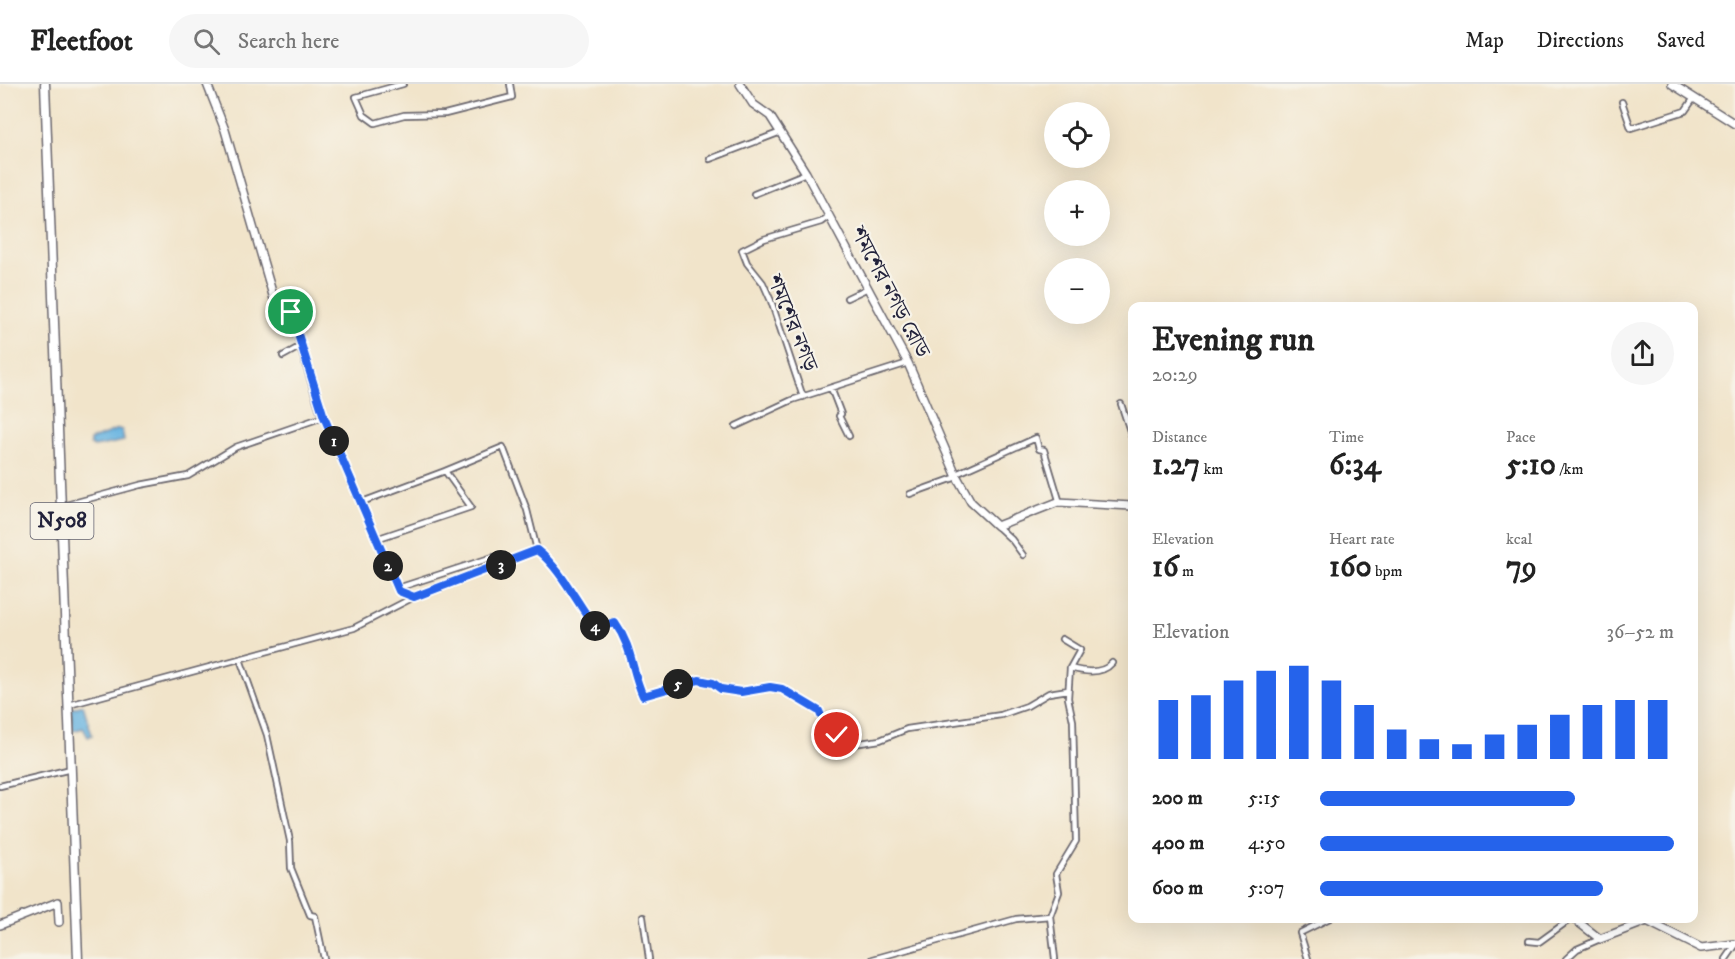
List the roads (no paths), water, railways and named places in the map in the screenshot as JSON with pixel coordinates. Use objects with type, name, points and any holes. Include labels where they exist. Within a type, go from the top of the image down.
[{"type":"highway","name":"N508","points":[[45,84],[78,959]]},
{"type":"street","points":[[207,84],[225,130],[274,299],[291,312],[324,417],[398,588],[414,597]]},
{"type":"street","points":[[403,84],[356,97],[364,115],[375,123],[404,114],[453,113],[512,97],[510,84]]},
{"type":"street","name":"শমশের নগড় রোড","points":[[740,84],[753,104],[770,116],[806,173],[908,363],[971,502],[996,526]]},
{"type":"street","points":[[1672,84],[1735,124]]},
{"type":"street","points":[[1622,102],[1631,128],[1685,111],[1694,98]]},
{"type":"street","points":[[710,159],[781,132]]},
{"type":"street","points":[[754,194],[806,173]]},
{"type":"street","name":"শমশের নগড়","points":[[803,398],[767,292],[747,263],[742,250],[764,240],[821,222],[829,216]]},
{"type":"street","points":[[847,298],[868,288]]},
{"type":"street","points":[[283,356],[301,346]]},
{"type":"street","name":"শমশের নগড়","points":[[736,426],[803,398],[908,363]]},
{"type":"street","points":[[831,388],[841,414],[839,416],[849,436]]},
{"type":"street","points":[[1120,404],[1128,426]]},
{"type":"street","points":[[62,506],[141,485],[188,476],[236,447],[324,417]]},
{"type":"street","points":[[910,494],[1036,438],[1039,449],[1044,450],[1060,503]]},
{"type":"street","points":[[362,502],[503,447],[527,510],[537,550],[551,562],[576,602],[596,628],[615,623],[635,665],[643,696],[699,680],[713,683],[721,689],[741,692],[770,687],[782,689],[819,711],[827,729],[847,745],[880,740],[918,727],[1001,715],[1027,706],[1049,693],[1068,690]]},
{"type":"street","points":[[376,539],[471,507],[445,471]]},
{"type":"street","points":[[1023,555],[1012,540],[996,526],[1060,503],[1128,506]]},
{"type":"street","points":[[69,705],[354,628],[414,597],[537,550]]},
{"type":"street","points":[[398,588],[493,557],[496,567]]},
{"type":"street","points":[[1055,959],[1050,916],[1059,892],[1056,874],[1076,841],[1073,721],[1068,690],[1070,668],[1080,650],[1062,639]]},
{"type":"street","points":[[240,659],[267,735],[290,841],[291,868],[310,915],[315,916],[324,959]]},
{"type":"street","points":[[1070,668],[1086,672],[1108,668],[1113,663]]},
{"type":"street","points":[[0,786],[71,770]]},
{"type":"street","points":[[0,925],[58,902],[59,922]]},
{"type":"street","points":[[873,959],[1016,919],[1050,916]]},
{"type":"street","points":[[643,917],[649,959]]},
{"type":"street","points":[[1308,959],[1300,933],[1320,923]]},
{"type":"street","points":[[1529,940],[1539,942],[1566,923]]},
{"type":"street","points":[[1579,923],[1600,939]]},
{"type":"street","points":[[1566,959],[1577,949],[1642,923]]},
{"type":"street","points":[[1652,923],[1701,948],[1735,945]]},
{"type":"street","points":[[1726,959],[1735,945]]},
{"type":"water","points":[[118,429],[122,430],[124,441],[94,447],[90,445],[90,440]]},
{"type":"water","points":[[83,705],[92,735],[88,737],[83,728],[73,731],[71,709]]}]
